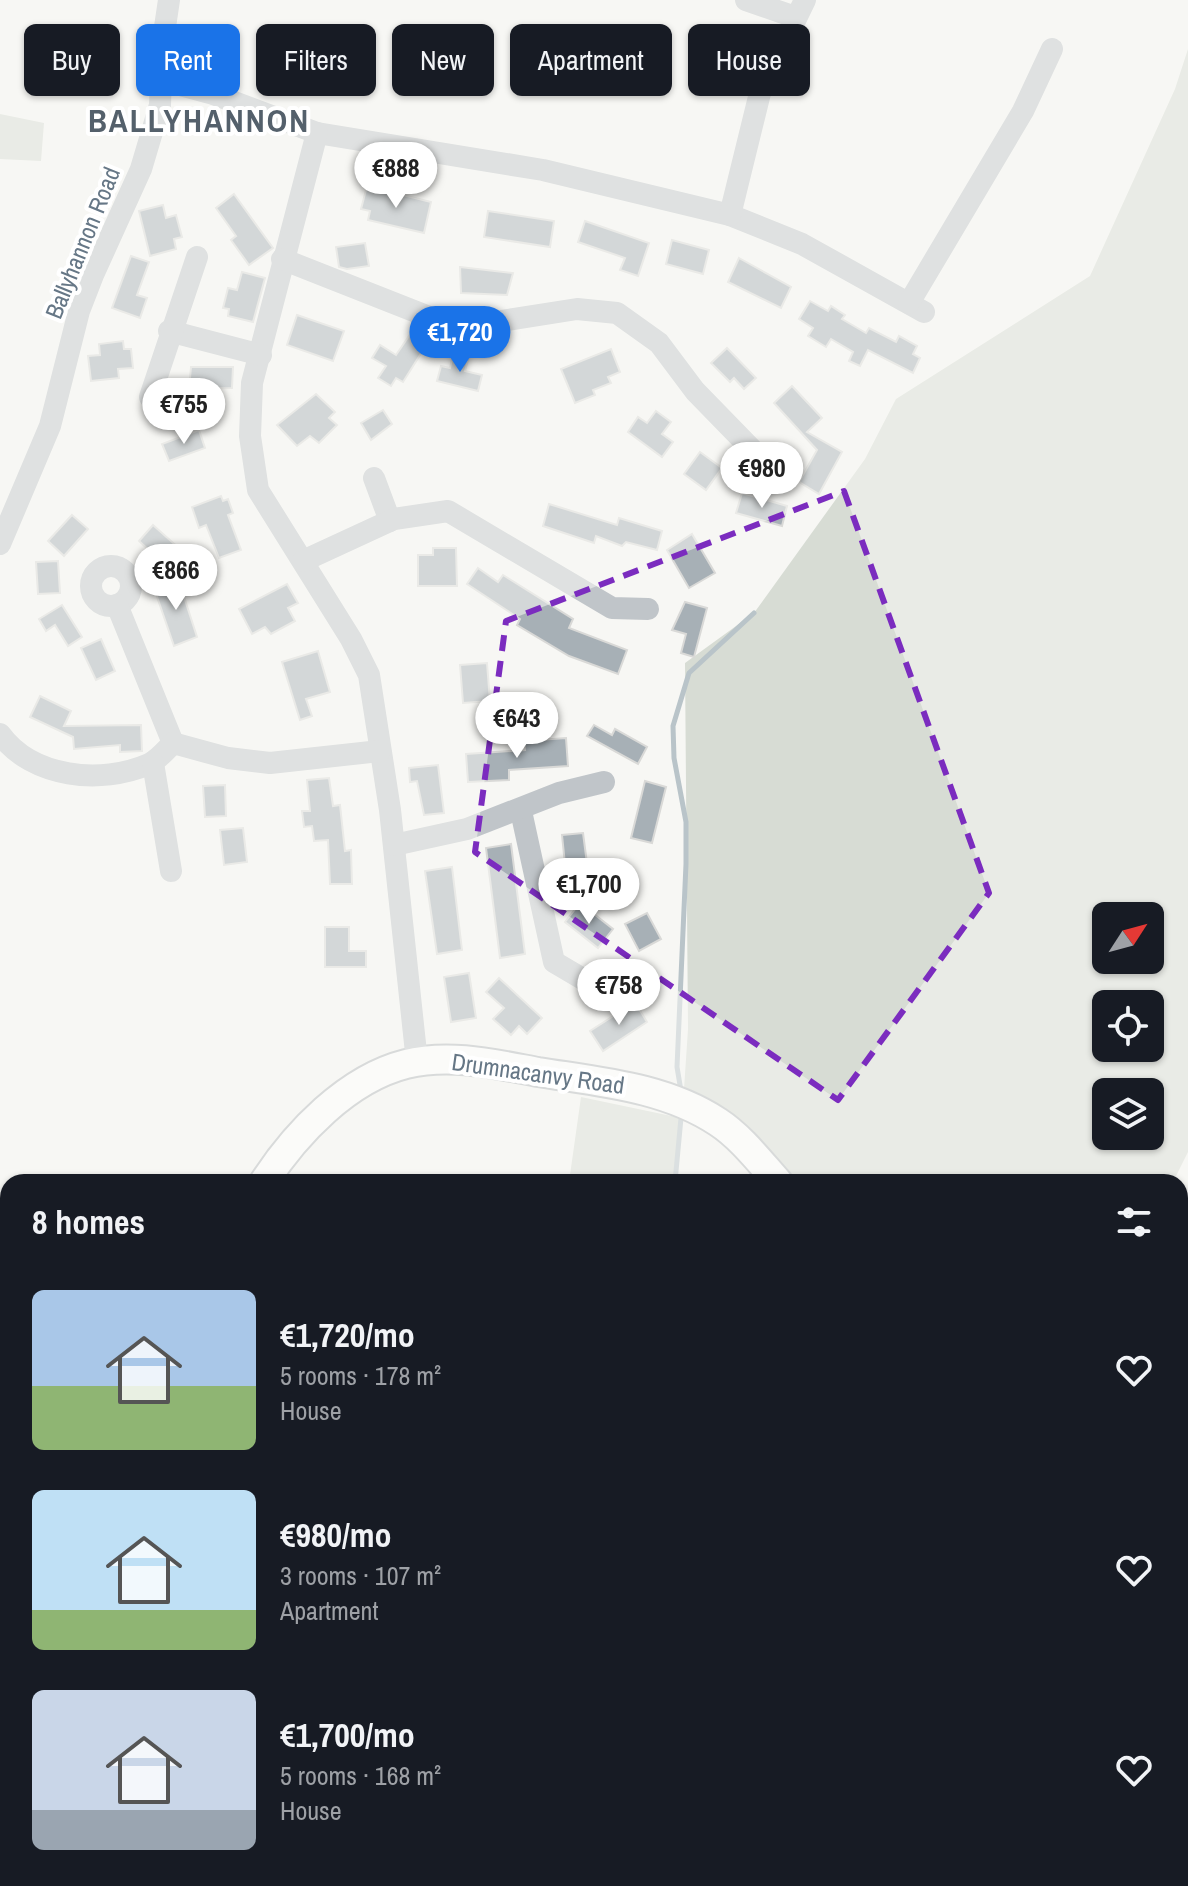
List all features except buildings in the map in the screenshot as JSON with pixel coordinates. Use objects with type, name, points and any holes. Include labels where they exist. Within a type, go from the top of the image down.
[{"type":"main road","name":"Drumnacanvy Road","points":[[270,1174],[304,1130],[336,1102],[371,1079],[417,1062],[481,1061],[653,1093],[720,1123],[770,1174]]},
{"type":"street","name":"Ballyhannon Road","points":[[167,24],[169,0]]},
{"type":"street","points":[[730,215],[760,93],[800,9],[746,0]]},
{"type":"street","points":[[218,96],[317,133],[543,170],[730,215],[802,244],[917,307],[1023,111],[1054,62]]},
{"type":"street","name":"Ballyhannon Road","points":[[0,544],[45,439],[79,311],[141,169],[160,96]]},
{"type":"street","points":[[317,133],[252,383],[250,436],[258,490],[369,675],[394,845],[417,1062]]},
{"type":"street","points":[[150,397],[169,331],[197,257]]},
{"type":"street","points":[[282,259],[457,328],[577,309],[617,313],[659,343],[695,391],[769,467]]},
{"type":"street","points":[[169,331],[261,355]]},
{"type":"street","points":[[374,478],[390,521]]},
{"type":"street","points":[[303,561],[390,521],[448,511],[612,608],[648,609]]},
{"type":"street","points":[[117,605],[173,743]]},
{"type":"street","points":[[0,734],[12,750],[59,774],[117,774],[153,763],[173,743]]},
{"type":"street","points":[[173,743],[228,758],[270,763],[380,751]]},
{"type":"street","points":[[153,763],[171,871]]},
{"type":"street","points":[[394,845],[467,829],[521,811],[559,793],[604,782]]},
{"type":"street","points":[[521,811],[554,962],[593,985]]},
{"type":"highlighted area","points":[[844,491],[989,893],[838,1100],[475,852],[506,621]]},
{"type":"shaded area","points":[[1188,49],[1188,1152],[1177,1174],[759,1174],[683,1104],[688,1029],[685,663],[754,613],[865,459],[896,399],[1090,276],[1175,89]]},
{"type":"shaded area","points":[[0,114],[44,123],[41,161],[0,159]]},
{"type":"shaded area","points":[[581,1097],[681,1118],[674,1174],[570,1174]]},
{"type":"waterway","points":[[681,1091],[677,1067],[686,822],[674,758],[673,726],[689,673],[754,613]]},
{"type":"waterway","points":[[676,1174],[681,1118]]},
{"type":"district","name":"BALLYHANNON","points":[[199,121]]}]
